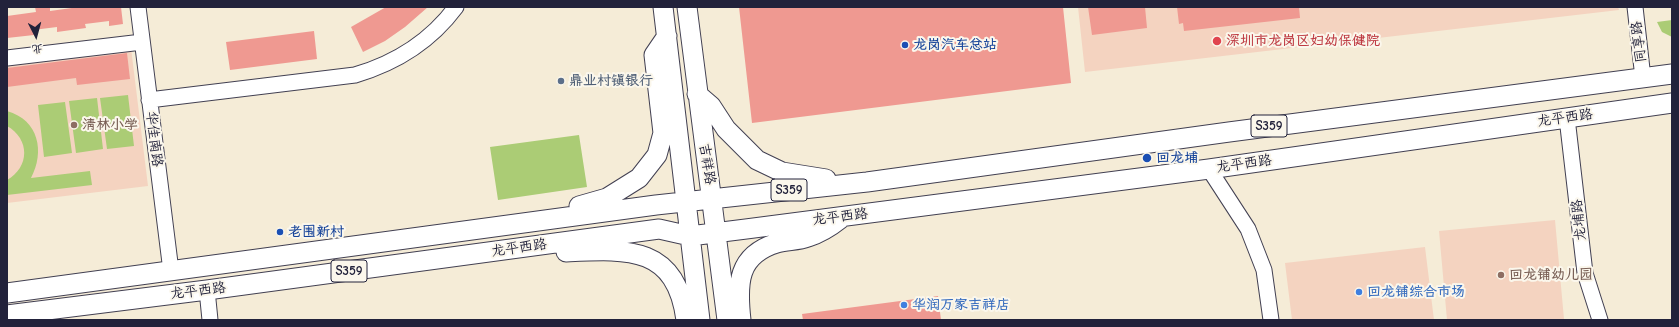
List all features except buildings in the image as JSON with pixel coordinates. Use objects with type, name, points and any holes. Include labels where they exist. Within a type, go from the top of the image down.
[{"type":"main road","name":"吉祥路","points":[[663,7],[700,320]]},
{"type":"main road","name":"吉祥路","points":[[687,7],[727,320]]},
{"type":"main road","points":[[522,223],[607,198],[640,178],[657,155],[663,133],[654,55],[666,36]]},
{"type":"main road","name":"龙平西路","points":[[7,293],[712,198],[867,182],[1229,132],[1672,74]]},
{"type":"main road","points":[[697,94],[711,106],[726,129],[747,152],[768,166],[798,175],[867,182]]},
{"type":"main road","name":"龙平西路","points":[[7,315],[207,290],[659,228],[690,236],[1209,169],[1672,103]]},
{"type":"main road","points":[[741,320],[738,294],[740,278],[745,266],[754,253],[778,243],[808,237],[825,230],[845,216]]},
{"type":"main road","points":[[530,246],[561,253],[615,251],[635,252],[658,263],[676,282],[684,300],[686,320]]},
{"type":"street","name":"华佳南路","points":[[138,7],[171,271]]},
{"type":"street","points":[[150,100],[355,75],[390,63],[421,43],[436,31],[456,7]]},
{"type":"street","name":"同享路","points":[[1635,7],[1643,78]]},
{"type":"street","points":[[7,58],[142,42]]},
{"type":"street","name":"龙埔路","points":[[1567,118],[1585,273],[1600,320]]},
{"type":"street","points":[[1209,169],[1248,229],[1264,270],[1271,320]]},
{"type":"street","points":[[207,290],[210,320]]},
{"type":"shaded area","name":"深圳市龙岗区妇幼保健院","points":[[1078,7],[1618,7],[1619,10],[1085,72]]},
{"type":"shaded area","name":"清林小学","points":[[131,48],[148,186],[7,203],[7,64]]},
{"type":"shaded area","name":"回龙铺幼儿园","points":[[1555,220],[1564,319],[1447,320],[1439,231]]},
{"type":"shaded area","name":"回龙铺综合市场","points":[[1425,247],[1434,320],[1292,320],[1285,263]]},
{"type":"green space","points":[[1672,20],[1672,37],[1662,32],[1657,22]]},
{"type":"green space","points":[[128,95],[134,146],[107,149],[100,98]]},
{"type":"green space","points":[[97,98],[103,149],[76,153],[69,101]]},
{"type":"green space","points":[[65,102],[72,153],[44,157],[38,105]]},
{"type":"green space","points":[[7,111],[18,115],[26,122],[32,129],[36,138],[38,158],[31,178],[90,171],[92,185],[7,195],[7,180],[20,168],[24,153],[20,138],[7,126]]},
{"type":"green space","points":[[579,135],[587,187],[498,200],[490,147]]},
{"type":"place","name":"深圳市龙岗区妇幼保健院","points":[[1217,41]]},
{"type":"place","name":"龙岗汽车总站","points":[[905,45]]},
{"type":"place","name":"鼎业村镇银行","points":[[561,81]]},
{"type":"place","name":"清林小学","points":[[74,125]]},
{"type":"place","name":"回龙埔","points":[[1147,158]]},
{"type":"place","name":"老围新村","points":[[280,232]]},
{"type":"place","name":"回龙铺幼儿园","points":[[1501,275]]},
{"type":"place","name":"回龙铺综合市场","points":[[1359,292]]},
{"type":"place","name":"华润万家吉祥店","points":[[904,305]]}]
